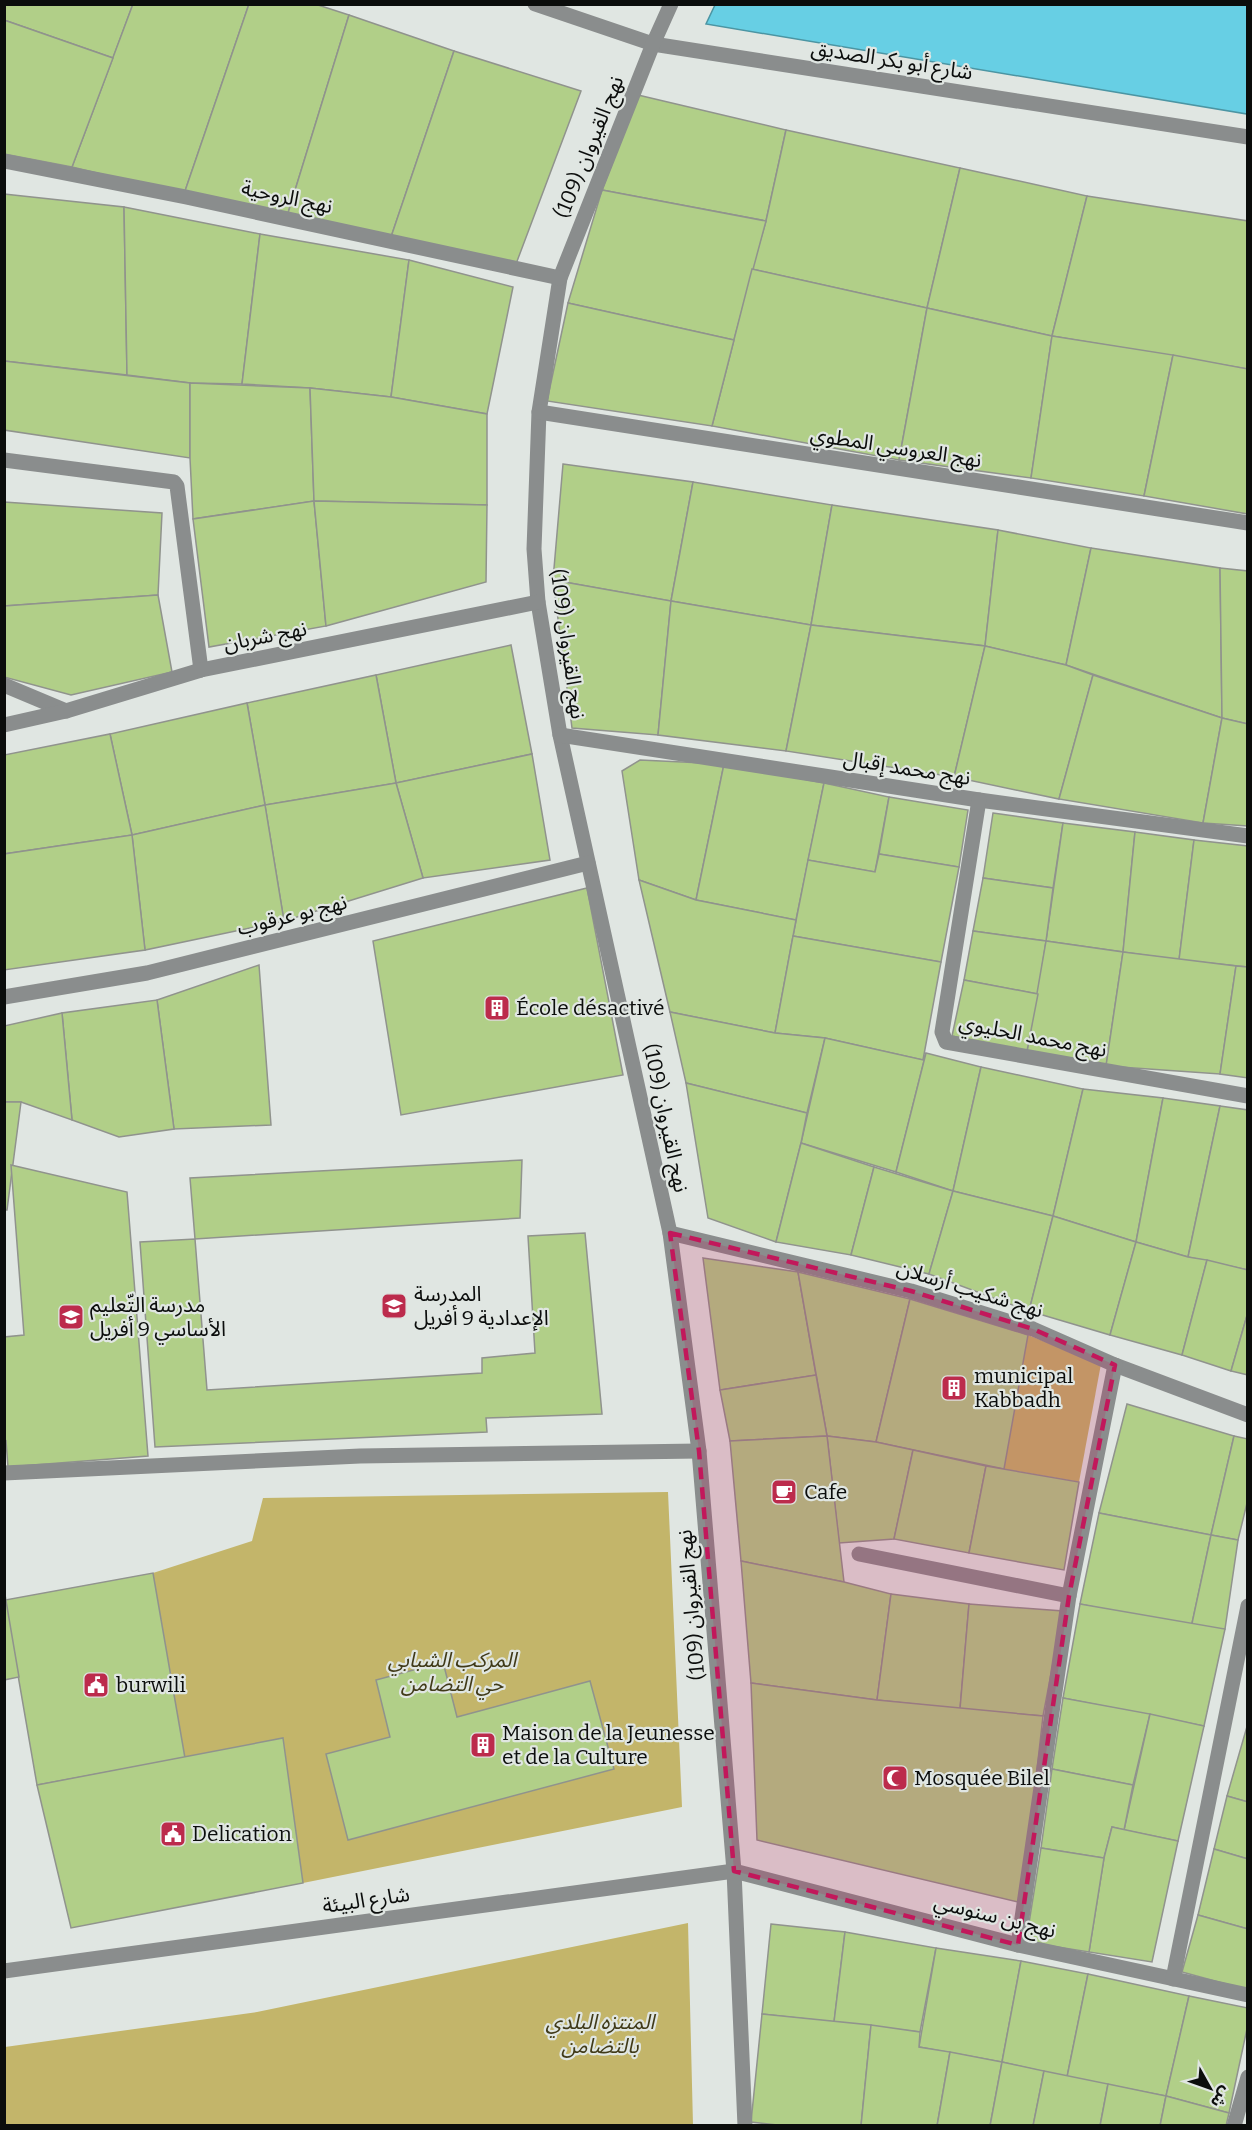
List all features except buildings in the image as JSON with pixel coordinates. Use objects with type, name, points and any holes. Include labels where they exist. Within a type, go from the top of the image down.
[{"type":"street","name":"شارع أبو بكر الصديق","points":[[535,4],[653,44],[1248,137]]},
{"type":"street","name":"نهج القيروان (109)","points":[[671,4],[560,278],[539,412],[534,549],[538,602],[560,735],[670,1233],[699,1451],[734,1871],[745,2126]]},
{"type":"street","name":"نهج الروحية","points":[[4,161],[186,197],[560,278]]},
{"type":"street","name":"نهج العروسي المطوي","points":[[539,412],[1248,523]]},
{"type":"street","points":[[4,460],[174,482],[177,486],[201,670]]},
{"type":"street","name":"نهج شربان","points":[[4,725],[66,711],[201,670],[538,602]]},
{"type":"street","points":[[4,685],[66,711]]},
{"type":"street","name":"نهج محمد إقبال","points":[[560,735],[979,800],[1248,836]]},
{"type":"street","name":"نهج محمد الحليوي","points":[[979,800],[942,1032],[946,1042],[1248,1096]]},
{"type":"street","name":"نهج بو عرقوب","points":[[4,997],[147,973],[588,862]]},
{"type":"street","name":"نهج شكيب أرسلان","points":[[670,1233],[911,1291],[1033,1329],[1115,1365],[1248,1415]]},
{"type":"street","points":[[1018,1945],[1069,1596],[1115,1365]]},
{"type":"street","points":[[4,1473],[360,1456],[699,1451]]},
{"type":"street","points":[[859,1554],[1069,1596]]},
{"type":"street","points":[[1173,1979],[1248,1606]]},
{"type":"street","name":"نهج بن سنوسي","points":[[734,1871],[1018,1945],[1248,1995]]},
{"type":"street","name":"شارع البيئة","points":[[4,1971],[734,1871]]},
{"type":"street","points":[[1234,2126],[1248,2077]]},
{"type":"highlighted area","points":[[670,1233],[911,1291],[1033,1329],[1115,1365],[1069,1596],[1018,1945],[734,1871],[699,1451]]},
{"type":"green space","points":[[1028,1335],[1101,1364],[1079,1482],[1004,1469]]},
{"type":"green space","name":"المركب الشبابي حي التضامن","points":[[668,1492],[682,1807],[303,1883],[283,1738],[185,1758],[153,1573],[252,1541],[263,1498]]},
{"type":"green space","name":"المنتزه البلدي بالتضامن","points":[[688,1923],[693,2125],[5,2125],[5,2047],[257,2012]]},
{"type":"water","points":[[715,5],[1247,5],[1247,114],[706,24]]},
{"type":"place","name":"École désactivé","points":[[497,1008]]},
{"type":"place","name":"المدرسة الإعدادية 9 أفريل","points":[[394,1306]]},
{"type":"place","name":"مدرسة التّعليم الأساسي 9 أفريل","points":[[71,1317]]},
{"type":"place","name":"municipal Kabbadh","points":[[954,1388]]},
{"type":"place","name":"Cafe","points":[[784,1492]]},
{"type":"place","name":"burwili","points":[[96,1685]]},
{"type":"place","name":"Maison de la Jeunesse et de la Culture","points":[[483,1745]]},
{"type":"place","name":"Mosquée Bilel","points":[[895,1778]]},
{"type":"place","name":"Delication","points":[[173,1834]]}]
